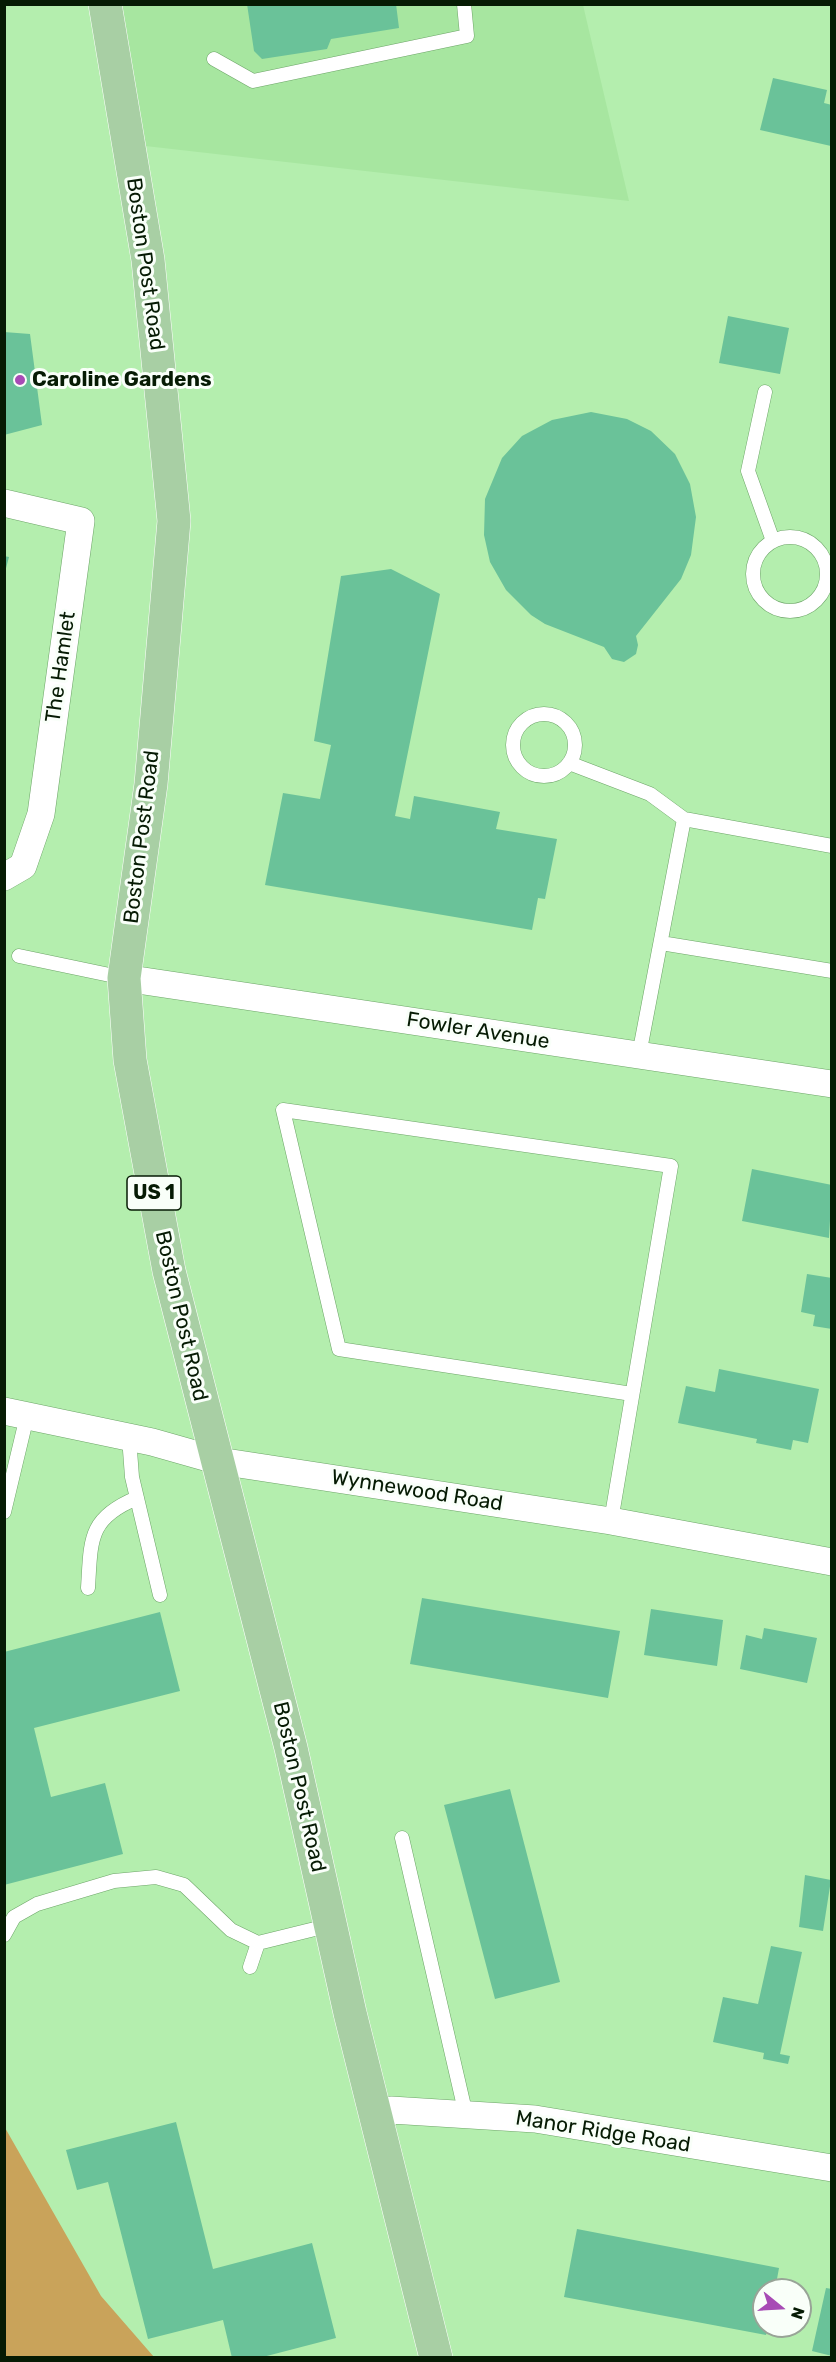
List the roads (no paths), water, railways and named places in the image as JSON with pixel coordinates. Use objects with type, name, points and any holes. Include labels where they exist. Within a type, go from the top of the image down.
[{"type":"main road","name":"Boston Post Road","points":[[105,4],[148,260],[174,522],[151,784],[124,978],[130,1060],[169,1271],[209,1435],[219,1461],[291,1748],[331,1925],[436,2358]]},
{"type":"street","name":"The Hamlet","points":[[4,503],[81,521],[41,813],[23,866],[4,878]]},
{"type":"street","name":"Fowler Avenue","points":[[124,978],[831,1084]]},
{"type":"street","name":"Wynnewood Road","points":[[16,1413],[129,1437],[219,1461],[611,1521],[831,1562]]},
{"type":"street","name":"Manor Ridge Road","points":[[379,2122],[391,2110],[535,2119],[831,2168]]},
{"type":"lane","points":[[214,59],[253,81],[467,36],[464,4]]},
{"type":"lane","points":[[765,392],[748,471],[773,541]]},
{"type":"lane","points":[[796,537],[817,548],[828,569],[828,594],[798,610],[779,610],[768,604],[759,595],[754,583],[753,570],[757,558],[773,541],[796,537]]},
{"type":"lane","points":[[536,715],[557,717],[572,732],[575,743],[570,763],[554,775],[534,775],[526,771],[514,755],[512,745],[519,727],[536,715]]},
{"type":"lane","points":[[570,763],[650,794],[684,819],[831,846]]},
{"type":"lane","points":[[639,1055],[684,819]]},
{"type":"lane","points":[[661,943],[831,971]]},
{"type":"lane","points":[[19,956],[124,978]]},
{"type":"lane","points":[[611,1521],[671,1166],[283,1110],[339,1349],[632,1394]]},
{"type":"lane","points":[[4,1512],[16,1413]]},
{"type":"lane","points":[[129,1437],[136,1498],[160,1595]]},
{"type":"lane","points":[[88,1588],[90,1551],[98,1523],[114,1508],[136,1498]]},
{"type":"lane","points":[[402,1838],[466,2115]]},
{"type":"lane","points":[[4,1935],[14,1917],[37,1904],[114,1881],[156,1876],[184,1885],[231,1930],[258,1943],[331,1925]]},
{"type":"lane","points":[[250,1967],[258,1943]]},
{"type":"place","name":"Caroline Gardens","points":[[20,380]]}]
